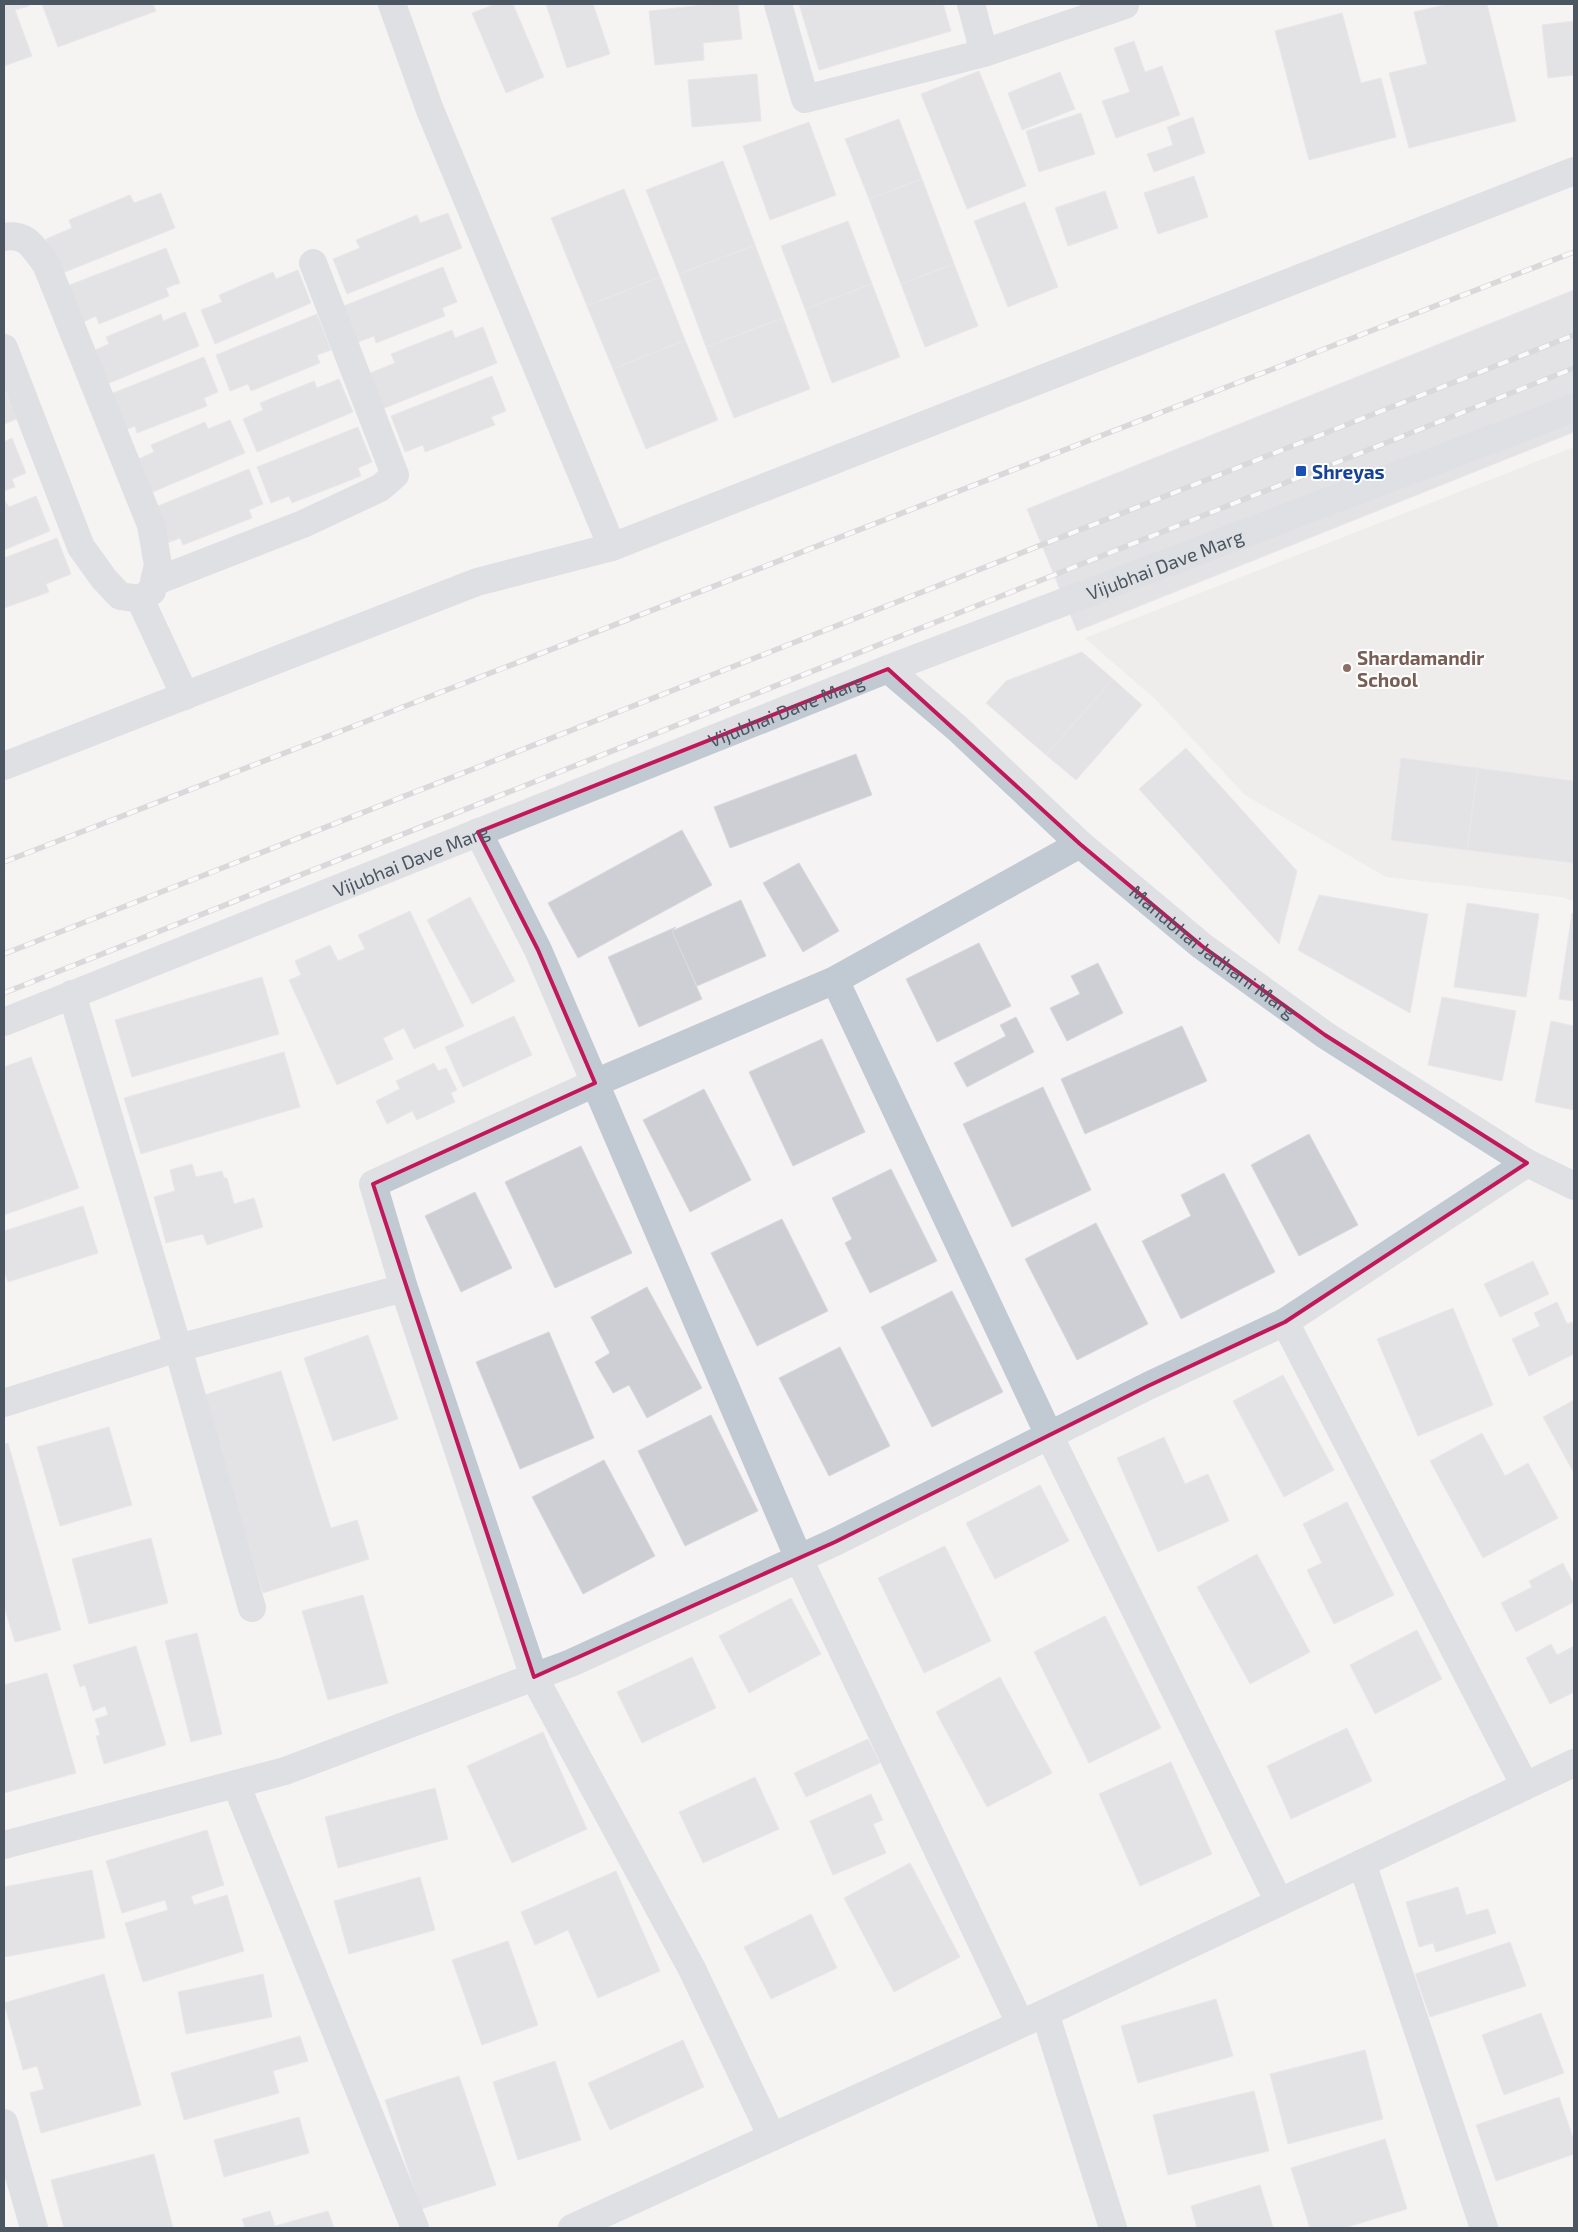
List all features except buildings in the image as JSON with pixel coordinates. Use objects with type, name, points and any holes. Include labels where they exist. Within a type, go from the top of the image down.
[{"type":"street","points":[[392,4],[430,110],[612,547]]},
{"type":"street","points":[[778,4],[806,99],[984,53],[1126,4]]},
{"type":"street","points":[[971,4],[984,53]]},
{"type":"street","points":[[4,766],[477,582],[612,547],[1574,171]]},
{"type":"street","points":[[4,237],[16,235],[30,242],[46,264],[151,525],[158,565],[147,591],[185,696]]},
{"type":"street","points":[[4,348],[81,547],[104,579],[120,596],[147,591],[303,524],[380,488],[394,475],[313,263]]},
{"type":"street","name":"Vijubhai Dave Marg","points":[[4,1022],[888,669],[1574,408]]},
{"type":"street","name":"Manubhai Jadhani Marg","points":[[888,669],[957,728],[1080,844],[1202,946],[1325,1035],[1528,1163],[1574,1186]]},
{"type":"street","points":[[478,832],[538,950],[799,1559],[1020,2023]]},
{"type":"street","points":[[772,2137],[692,1969],[534,1677],[404,1288],[372,1184],[595,1082],[835,980],[1080,844]]},
{"type":"street","points":[[835,980],[1049,1434],[1280,1902]]},
{"type":"street","points":[[72,994],[178,1348],[252,1608]]},
{"type":"street","points":[[4,1845],[285,1771],[571,1663],[799,1559],[1049,1434],[1285,1322],[1528,1163]]},
{"type":"street","points":[[4,1403],[178,1348],[404,1288]]},
{"type":"street","points":[[1285,1322],[1525,1786]]},
{"type":"street","points":[[572,2228],[1045,2013],[1574,1763]]},
{"type":"street","points":[[236,1784],[415,2228]]},
{"type":"street","points":[[1362,1863],[1484,2228]]},
{"type":"street","points":[[1045,2013],[1113,2228]]},
{"type":"street","points":[[4,2123],[34,2228]]},
{"type":"highlighted area","points":[[888,669],[1080,844],[1202,946],[1325,1035],[1527,1163],[1285,1322],[1148,1386],[835,1542],[534,1677],[373,1184],[595,1083],[538,950],[478,832]]},
{"type":"shaded area","name":"Shardamandir School","points":[[1574,447],[1574,901],[1561,897],[1386,877],[1245,795],[1155,699],[1085,638]]},
{"type":"railway","points":[[4,862],[1574,252]]},
{"type":"railway","points":[[4,954],[1574,335]]},
{"type":"railway","points":[[4,993],[1574,368]]},
{"type":"place","name":"Shreyas","points":[[1301,471]]},
{"type":"place","name":"Shardamandir School","points":[[1347,668]]}]
